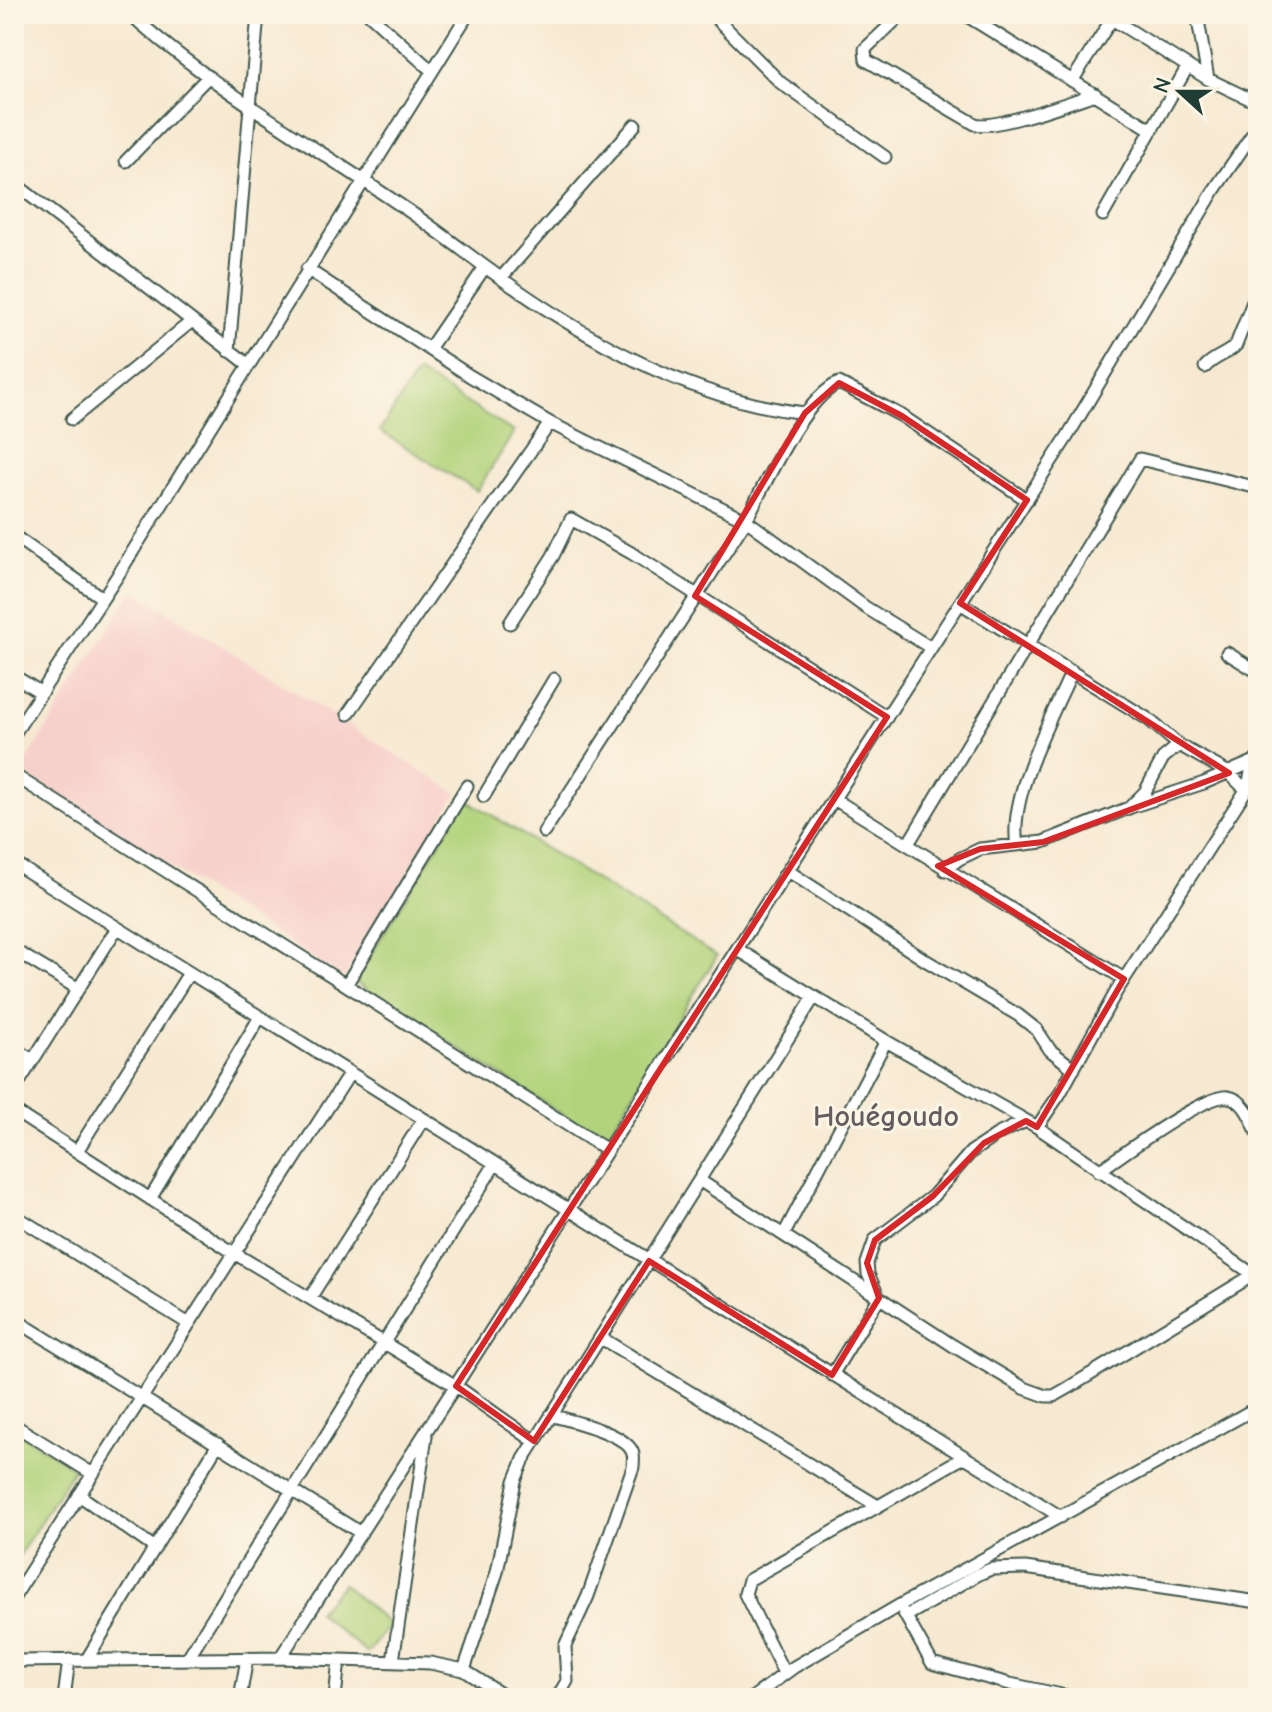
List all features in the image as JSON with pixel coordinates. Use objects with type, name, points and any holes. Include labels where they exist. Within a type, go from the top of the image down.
[{"type":"street","points":[[130,14],[208,77],[416,215],[501,278],[625,354],[679,380],[727,398],[805,413]]},
{"type":"street","points":[[229,351],[258,14]]},
{"type":"street","points":[[369,14],[432,71]]},
{"type":"street","points":[[14,734],[468,14]]},
{"type":"street","points":[[712,14],[781,83],[885,157]]},
{"type":"street","points":[[902,14],[865,49],[866,60],[975,124],[981,126],[1013,119],[1095,94]]},
{"type":"street","points":[[964,14],[1152,130]]},
{"type":"street","points":[[1197,14],[1208,79]]},
{"type":"street","points":[[1072,81],[1108,16],[1208,79],[1258,103]]},
{"type":"street","points":[[1103,215],[1188,66]]},
{"type":"street","points":[[126,161],[208,77]]},
{"type":"street","points":[[501,278],[635,125]]},
{"type":"street","points":[[280,1658],[1027,500],[1120,352],[1215,189],[1258,126]]},
{"type":"street","points":[[14,183],[249,365]]},
{"type":"street","points":[[429,349],[485,267]]},
{"type":"street","points":[[307,269],[550,423],[746,520],[865,607],[931,648]]},
{"type":"street","points":[[1205,367],[1212,359],[1236,345],[1258,289]]},
{"type":"street","points":[[72,419],[192,321]]},
{"type":"street","points":[[544,832],[746,520],[805,413],[830,387],[842,383],[902,416],[1027,500]]},
{"type":"street","points":[[348,714],[550,423]]},
{"type":"street","points":[[908,844],[1140,459],[1258,488]]},
{"type":"street","points":[[510,623],[553,556],[571,519],[633,554],[887,717]]},
{"type":"street","points":[[14,536],[102,598]]},
{"type":"street","points":[[960,603],[1029,643],[1148,719],[1179,745],[1229,773],[1236,782],[1253,789]]},
{"type":"street","points":[[1227,653],[1258,672]]},
{"type":"street","points":[[1017,845],[1015,830],[1021,795],[1072,671]]},
{"type":"street","points":[[14,676],[40,692]]},
{"type":"street","points":[[484,796],[554,679]]},
{"type":"street","points":[[1131,807],[1145,792],[1163,758],[1179,745]]},
{"type":"street","points":[[945,870],[980,849],[1043,842],[1256,761]]},
{"type":"street","points":[[1037,1127],[1074,1069],[1124,979],[1253,789],[1256,761]]},
{"type":"street","points":[[14,775],[607,1150]]},
{"type":"street","points":[[346,985],[467,786]]},
{"type":"street","points":[[834,799],[1124,979]]},
{"type":"street","points":[[14,863],[1061,1517]]},
{"type":"street","points":[[788,871],[935,966],[1018,1015],[1037,1030],[1050,1050],[1074,1069]]},
{"type":"street","points":[[14,1090],[117,928]]},
{"type":"street","points":[[699,1180],[879,1298],[1037,1394],[1054,1396],[1257,1275],[1037,1127],[886,1041],[737,949]]},
{"type":"street","points":[[14,950],[77,988]]},
{"type":"street","points":[[77,1151],[189,973]]},
{"type":"street","points":[[464,1670],[497,1572],[515,1481],[534,1441],[814,997]]},
{"type":"street","points":[[150,1199],[260,1017]]},
{"type":"street","points":[[784,1234],[886,1041]]},
{"type":"street","points":[[14,1049],[33,1060]]},
{"type":"street","points":[[14,1597],[350,1073]]},
{"type":"street","points":[[1099,1171],[1174,1121],[1217,1098],[1227,1096],[1237,1100],[1258,1134]]},
{"type":"street","points":[[14,1111],[234,1253],[456,1386],[534,1441]]},
{"type":"street","points":[[310,1298],[423,1120]]},
{"type":"street","points":[[879,1298],[868,1274],[867,1263],[875,1240],[933,1196],[971,1152],[998,1134],[1026,1121]]},
{"type":"street","points":[[187,1659],[495,1164]]},
{"type":"street","points":[[14,1215],[189,1324]]},
{"type":"street","points":[[832,1375],[879,1298]]},
{"type":"street","points":[[14,1319],[361,1533]]},
{"type":"street","points":[[601,1338],[876,1505]]},
{"type":"street","points":[[903,1610],[1013,1543],[1258,1407]]},
{"type":"street","points":[[551,1415],[616,1437],[629,1446],[634,1455],[633,1467],[588,1596],[565,1646],[567,1681],[557,1698]]},
{"type":"street","points":[[14,1425],[93,1474]]},
{"type":"street","points":[[393,1661],[427,1430]]},
{"type":"street","points":[[87,1659],[218,1444]]},
{"type":"street","points":[[784,1673],[745,1594],[746,1586],[755,1575],[964,1457]]},
{"type":"street","points":[[79,1495],[155,1548]]},
{"type":"street","points":[[1013,1543],[1025,1568]]},
{"type":"street","points":[[752,1698],[784,1673],[903,1610],[991,1569],[1025,1568],[1258,1602]]},
{"type":"street","points":[[903,1610],[932,1663],[1076,1698]]},
{"type":"street","points":[[240,1698],[247,1658]]},
{"type":"street","points":[[14,1661],[280,1658],[430,1663],[464,1670],[507,1698]]},
{"type":"street","points":[[64,1698],[69,1660]]},
{"type":"street","points":[[335,1698],[339,1660]]},
{"type":"street","points":[[481,1698],[491,1688]]},
{"type":"highlighted area","points":[[839,383],[902,416],[1027,500],[960,603],[1229,773],[1043,842],[980,849],[938,866],[1124,979],[1037,1127],[1026,1121],[984,1143],[933,1196],[875,1240],[867,1263],[879,1298],[832,1375],[649,1261],[534,1441],[456,1386],[887,717],[695,596],[805,413]]},
{"type":"shaded area","points":[[133,590],[457,793],[344,978],[20,771]]},
{"type":"green space","points":[[417,372],[514,432],[477,491],[380,431]]},
{"type":"green space","points":[[466,799],[717,956],[604,1141],[354,982]]},
{"type":"green space","points":[[14,1430],[74,1468],[14,1564]]},
{"type":"green space","points":[[343,1584],[390,1625],[367,1653],[317,1612]]},
{"type":"district","name":"Houégoudo","points":[[886,1116]]}]
